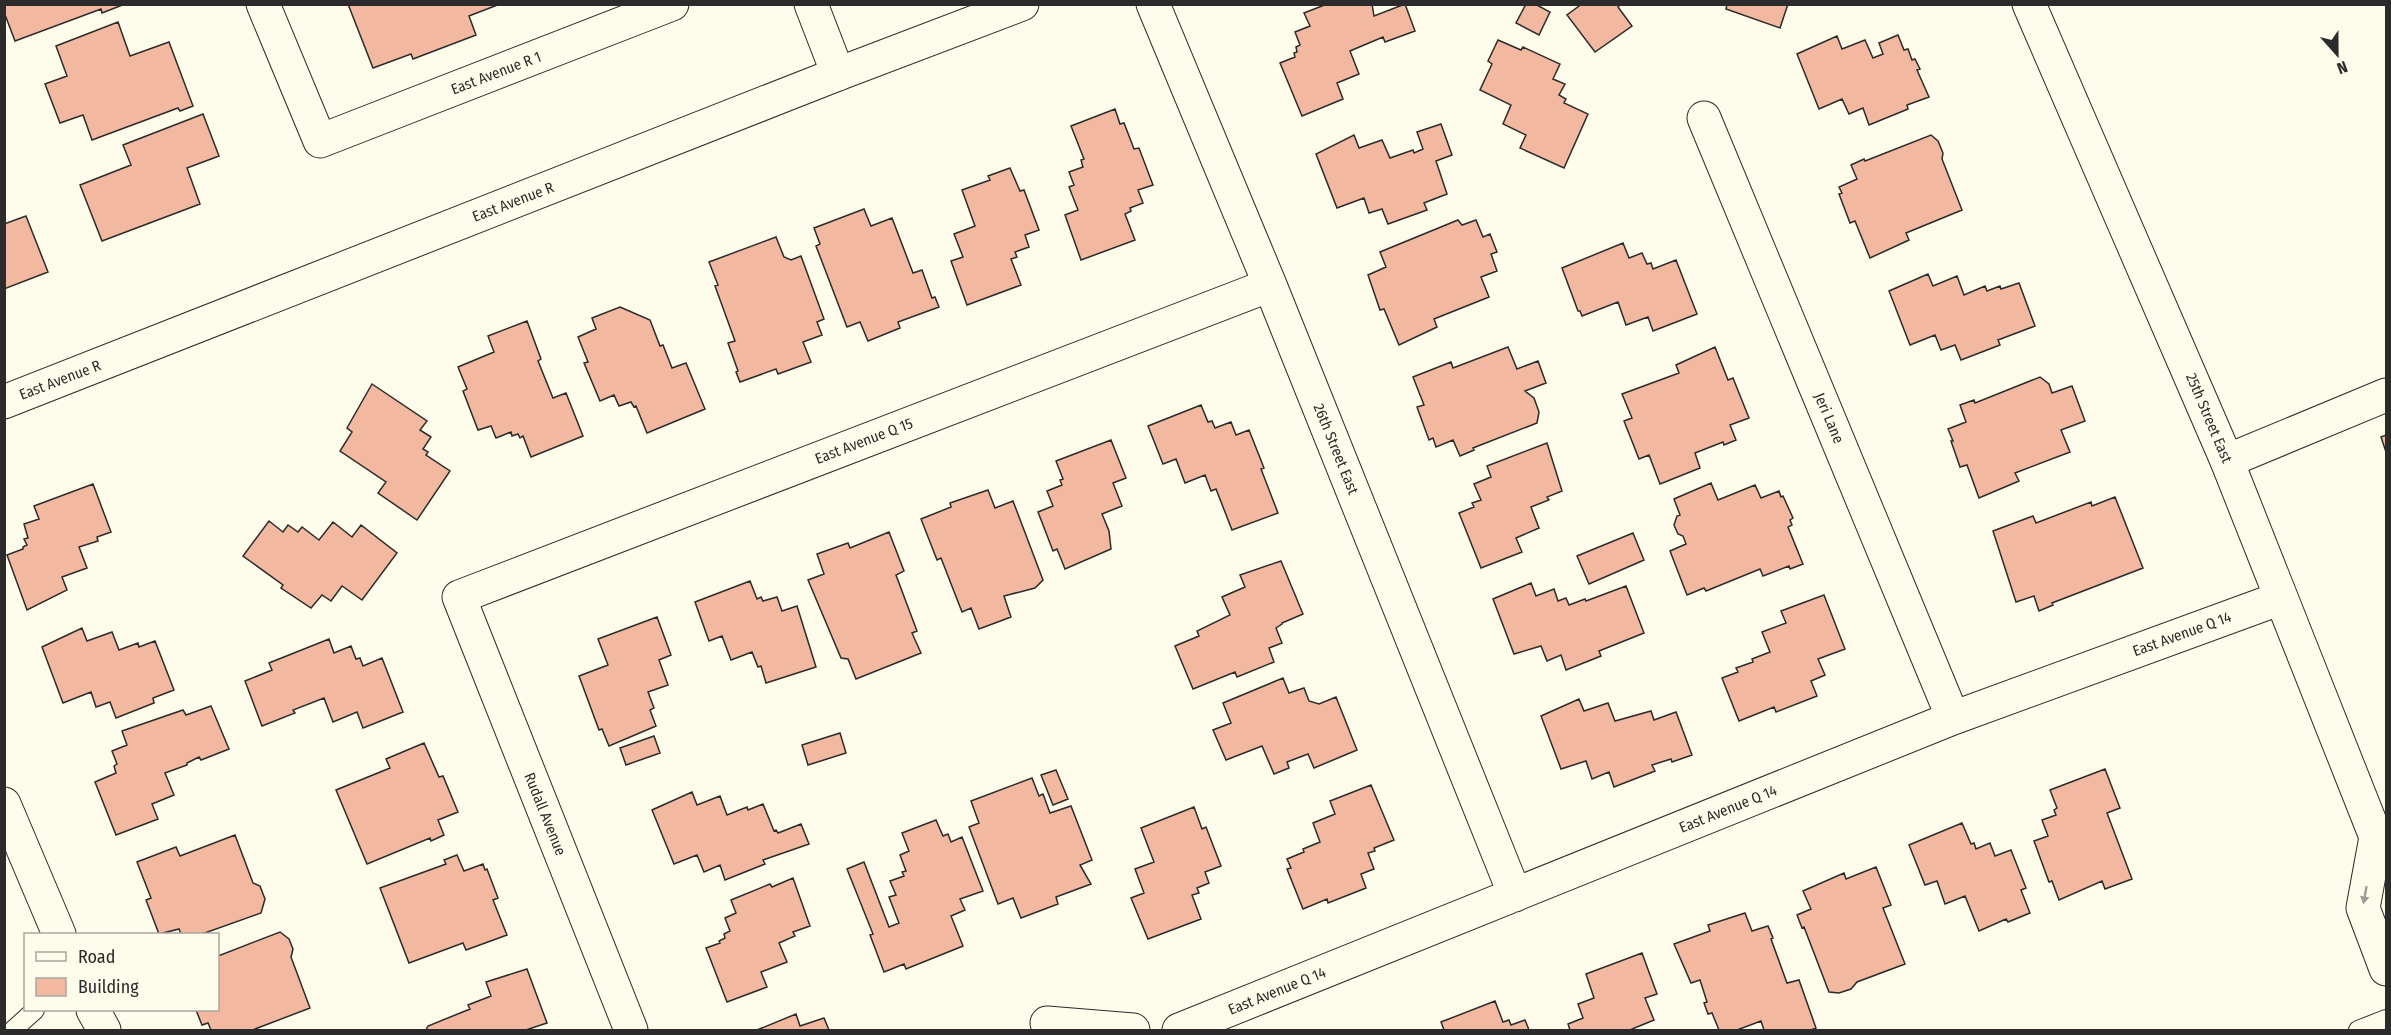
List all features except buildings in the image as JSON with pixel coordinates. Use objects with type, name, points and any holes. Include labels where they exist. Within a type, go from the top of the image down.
[{"type":"street","name":"East Avenue R 1","points":[[263,4],[320,141],[672,4]]},
{"type":"street","points":[[811,4],[838,74]]},
{"type":"street","name":"East Avenue R","points":[[4,402],[838,74],[1022,4]]},
{"type":"street","name":"26th Street East","points":[[1153,4],[1270,285],[1515,895]]},
{"type":"street","name":"25th Street East","points":[[2029,4],[2228,461],[2281,598],[2381,840],[2363,908],[2386,969]]},
{"type":"street","name":"Jeri Lane","points":[[1704,118],[1953,718]]},
{"type":"street","name":"East Avenue Q 15","points":[[459,597],[1270,285]]},
{"type":"street","points":[[2228,461],[2386,395]]},
{"type":"street","name":"Rudall Avenue","points":[[459,597],[631,1030]]},
{"type":"street","name":"East Avenue Q 14","points":[[1179,1030],[1953,718],[2281,598]]},
{"type":"street","points":[[4,804],[59,933]]},
{"type":"street","points":[[94,1011],[104,1030]]},
{"type":"street","points":[[1047,1023],[1134,1030]]},
{"type":"lane","points":[[14,1030],[34,1011]]},
{"type":"lane","points":[[2358,1030],[2386,1019]]}]
